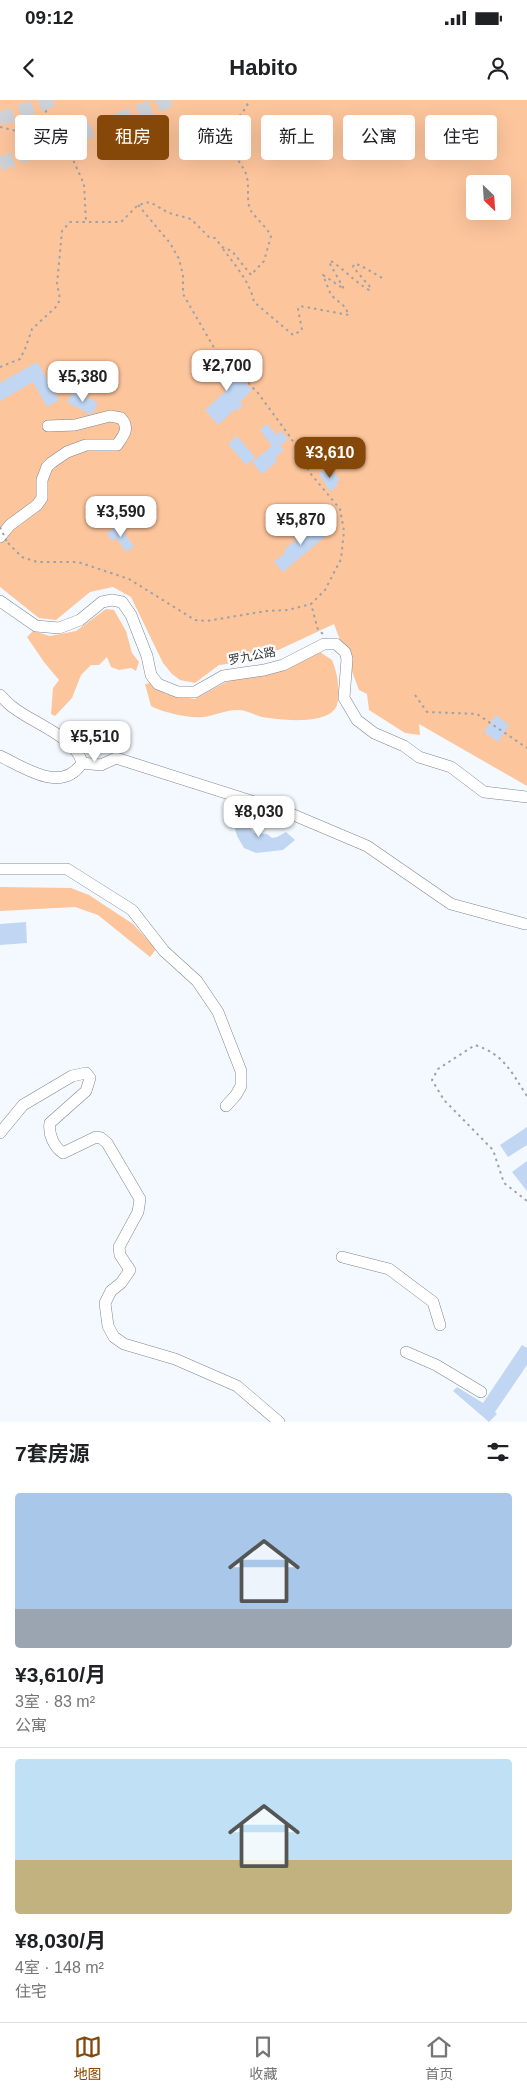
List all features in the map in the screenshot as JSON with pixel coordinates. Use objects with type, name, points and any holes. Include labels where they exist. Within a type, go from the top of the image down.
[{"type":"street","points":[[3,539],[10,525],[37,505],[42,498],[42,480],[47,466],[51,462],[67,452],[86,445],[117,444],[126,430],[126,424],[122,418],[110,416],[75,425],[48,426]]},
{"type":"street","name":"罗九公路","points":[[0,600],[36,626],[59,628],[80,620],[102,602],[112,600],[122,602],[131,614],[147,656],[151,674],[158,684],[178,692],[195,692],[223,676],[283,665],[324,644],[336,644]]},
{"type":"street","points":[[336,644],[345,652],[347,659],[344,698],[357,720],[374,733],[404,746],[419,757],[451,766],[484,792],[527,797]]},
{"type":"street","points":[[0,695],[13,708],[70,743],[80,755],[82,763],[77,771],[58,779],[44,777],[0,756]]},
{"type":"street","points":[[82,763],[101,765],[116,758],[289,813],[367,846],[451,904],[525,924]]},
{"type":"street","points":[[0,869],[67,869],[132,910],[164,951],[197,981],[218,1012],[241,1071],[241,1086],[226,1106]]},
{"type":"street","points":[[0,1133],[23,1105],[72,1076],[86,1073],[90,1078],[86,1091],[50,1122],[49,1130],[56,1149],[63,1153],[96,1137],[101,1138],[107,1143],[140,1199],[138,1212],[119,1247],[120,1255],[130,1270],[121,1283],[111,1291],[105,1303],[108,1326],[114,1337],[124,1344],[175,1359],[237,1386],[279,1422]]},
{"type":"street","points":[[342,1257],[389,1269],[433,1302],[440,1326]]},
{"type":"street","points":[[406,1352],[436,1365],[480,1392]]},
{"type":"path","points":[[222,247],[232,251],[251,275],[264,261],[271,236],[266,226],[250,209],[246,175],[232,154],[229,136],[232,127],[248,106],[249,100]]},
{"type":"path","points":[[0,127],[41,135],[46,111],[69,151],[84,184],[86,221]]},
{"type":"path","points":[[0,367],[20,359],[32,329],[57,306],[60,299],[57,284],[62,231],[70,222],[121,222],[138,204],[150,202],[169,213],[191,219],[209,237],[215,238],[242,273],[253,294],[254,302],[292,335],[302,330],[298,309],[300,306],[349,315],[344,307],[331,295],[323,275],[344,289],[329,262],[331,261],[345,270],[353,280],[369,290],[370,288],[353,267],[354,264],[360,265],[382,278]]},
{"type":"path","points":[[0,527],[3,539],[22,557],[37,562],[78,562],[129,579],[195,620],[207,621],[266,611],[288,610],[311,604],[325,590],[341,559],[344,531],[340,509],[310,473],[292,438],[258,393],[213,346],[183,294],[183,274],[179,259],[170,242],[138,204]]},
{"type":"path","points":[[311,604],[318,630],[326,637],[337,641],[336,644]]},
{"type":"path","points":[[415,695],[427,712],[477,714],[527,748]]},
{"type":"path","points":[[527,1096],[501,1058],[487,1049],[475,1045],[438,1069],[432,1080],[444,1100],[492,1150],[504,1183],[527,1201]]},
{"type":"shaded area","points":[[0,100],[527,100],[527,786],[419,724],[420,735],[405,733],[369,710],[367,694],[359,690],[334,624],[257,660],[219,665],[195,683],[180,680],[172,674],[163,663],[131,597],[113,587],[90,592],[56,620],[39,618],[0,587]]},
{"type":"shaded area","points":[[106,609],[114,610],[126,631],[132,653],[139,662],[136,671],[131,668],[119,670],[111,667],[107,657],[99,665],[91,665],[81,675],[72,698],[55,716],[51,714],[53,688],[59,680],[27,637],[33,631],[50,636],[76,631]]},
{"type":"shaded area","points":[[320,652],[332,660],[337,676],[339,694],[337,705],[332,712],[315,719],[291,720],[270,718],[240,710],[203,717],[192,717],[162,711],[151,706],[145,684],[151,683],[166,694],[195,699],[226,682]]},
{"type":"shaded area","points":[[0,887],[71,888],[89,895],[133,924],[156,949],[150,957],[98,915],[75,907],[0,911]]},
{"type":"building","points":[[218,357],[252,390],[240,402],[243,405],[237,411],[235,409],[218,425],[205,410],[228,389],[206,369]]},
{"type":"building","points":[[37,362],[59,400],[47,407],[33,382],[0,401],[0,383]]},
{"type":"building","points":[[74,390],[98,403],[93,413],[89,414],[67,402]]},
{"type":"building","points":[[267,424],[277,435],[281,431],[288,439],[280,446],[284,450],[275,458],[277,461],[262,474],[252,462],[272,446],[260,430]]},
{"type":"building","points":[[237,436],[255,457],[246,465],[228,444]]},
{"type":"building","points":[[330,467],[340,480],[336,483],[338,486],[330,491],[319,474]]},
{"type":"building","points":[[318,521],[328,534],[283,572],[274,562],[286,552],[284,550]]},
{"type":"building","points":[[119,525],[134,547],[126,552],[116,538],[112,541],[107,533]]},
{"type":"building","points":[[496,715],[509,725],[498,742],[484,732]]},
{"type":"building","points":[[250,815],[249,827],[254,833],[267,834],[272,838],[286,832],[295,840],[283,850],[256,853],[244,848],[237,836],[233,821],[234,816]]},
{"type":"building","points":[[26,922],[27,943],[0,945],[0,924]]},
{"type":"building","points":[[527,1127],[527,1145],[508,1157],[500,1145]]},
{"type":"building","points":[[527,1161],[527,1191],[512,1172]]},
{"type":"building","points":[[522,1345],[527,1348],[527,1365],[495,1412],[497,1414],[489,1422],[453,1391],[457,1387],[483,1403]]},
{"type":"tunnel","points":[[0,119],[53,100]]},
{"type":"tunnel","points":[[0,164],[171,100]]}]
